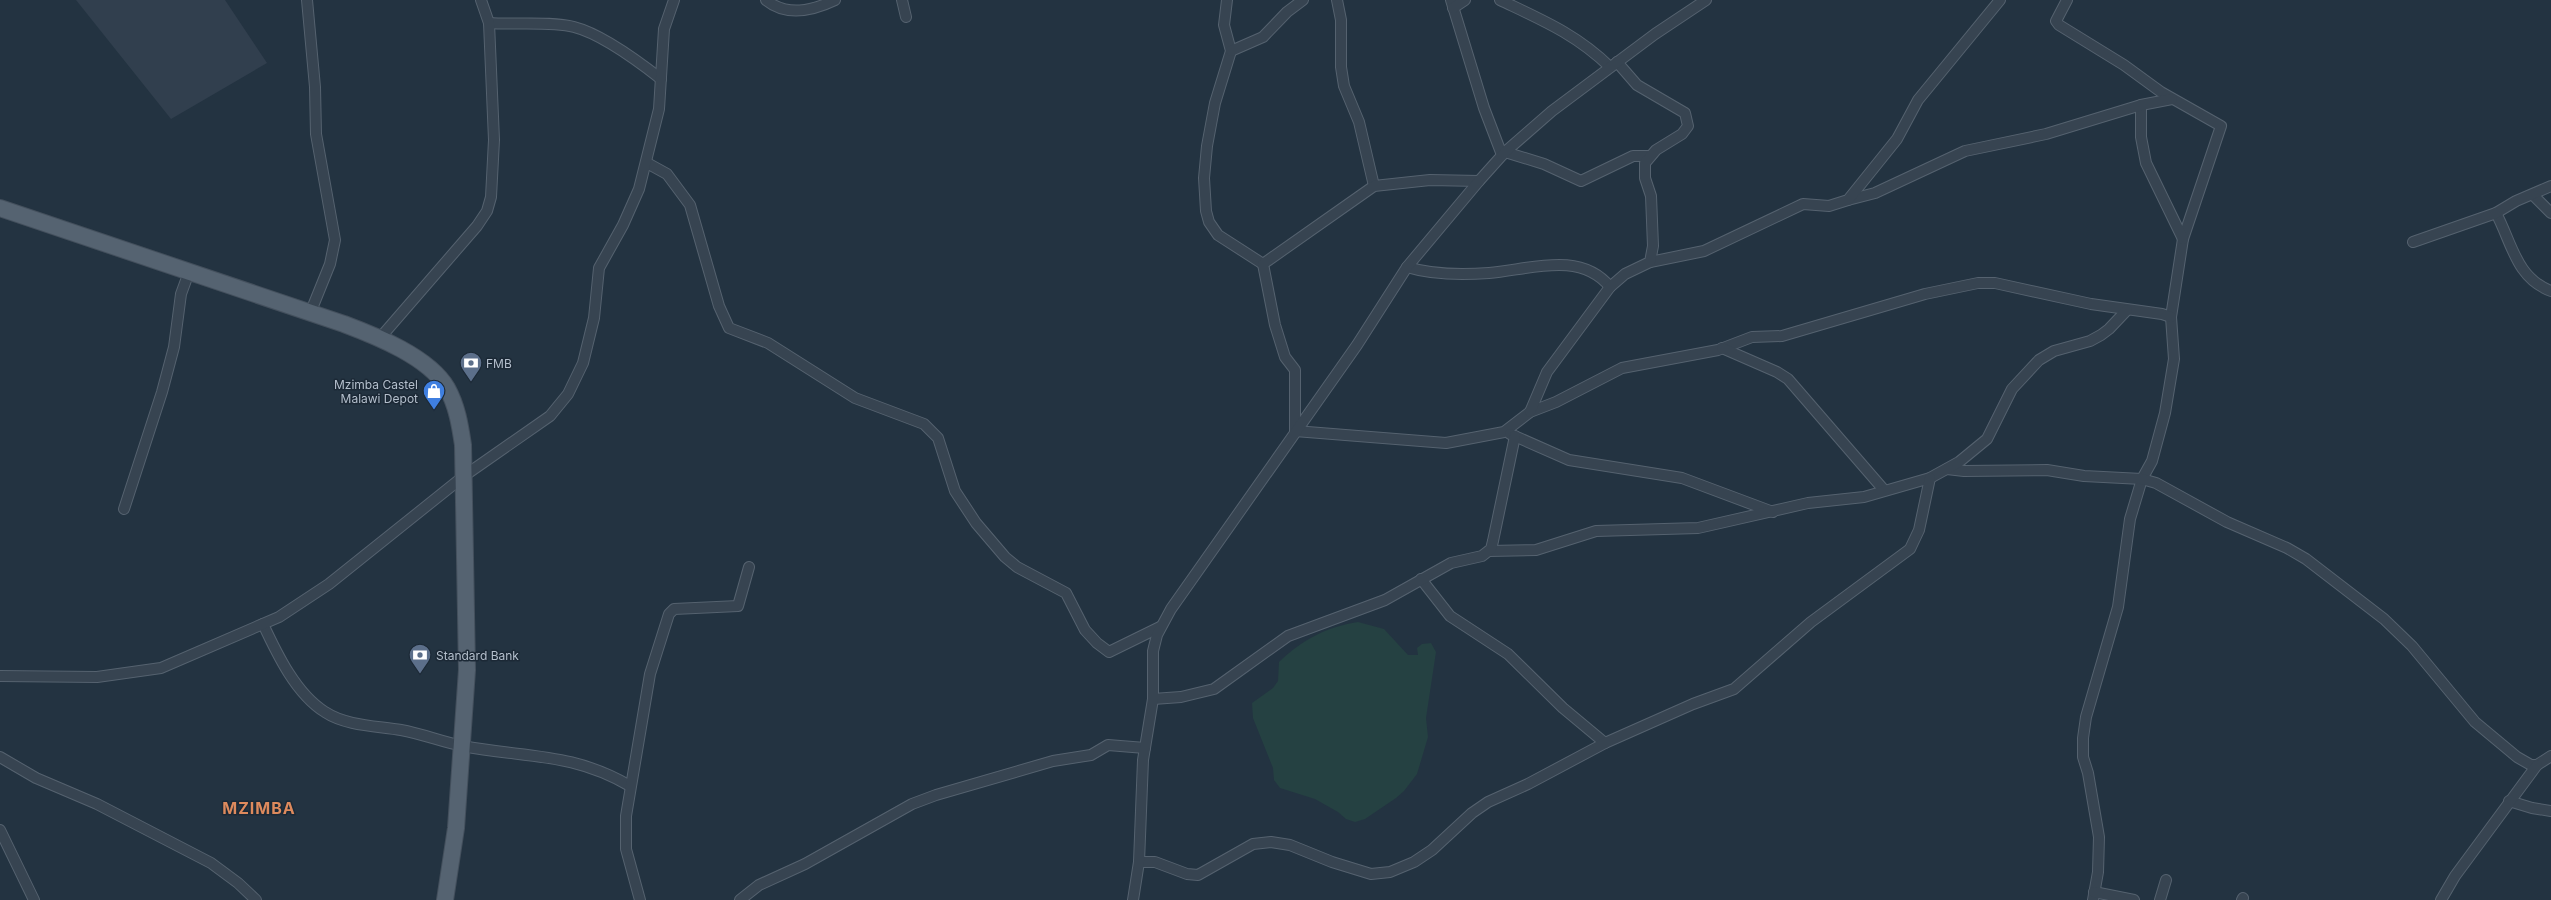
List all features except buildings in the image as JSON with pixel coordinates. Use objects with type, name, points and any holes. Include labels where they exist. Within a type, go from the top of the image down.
[{"type":"main road","points":[[0,208],[189,272],[311,311],[380,338],[418,360],[436,374],[447,388],[460,425],[464,476],[467,631],[464,746],[456,828],[445,900]]},
{"type":"street","points":[[307,0],[315,88],[316,134],[335,240],[330,264],[311,311]]},
{"type":"street","points":[[380,338],[477,226],[487,211],[492,188],[494,140],[489,23],[481,0]]},
{"type":"street","points":[[0,676],[97,676],[144,671],[179,662],[279,617],[329,584],[464,476],[534,428],[561,405],[568,394],[587,350],[594,318],[599,268],[631,209],[647,163],[657,119],[664,29],[674,0]]},
{"type":"street","points":[[766,0],[782,9],[798,11],[820,7],[835,0]]},
{"type":"street","points":[[902,0],[906,17]]},
{"type":"street","points":[[1227,0],[1224,25],[1231,51],[1216,97],[1209,135],[1204,178],[1206,211],[1209,222],[1218,235],[1263,264],[1275,325],[1286,357],[1295,370],[1295,431]]},
{"type":"street","points":[[1231,51],[1263,37],[1291,8],[1303,0]]},
{"type":"street","points":[[1337,0],[1341,20],[1341,67],[1344,86],[1359,122],[1374,186]]},
{"type":"street","points":[[1465,0],[1452,4],[1484,108],[1504,153]]},
{"type":"street","points":[[1500,0],[1564,30],[1614,64],[1637,85],[1681,111],[1688,118],[1686,130],[1650,156],[1645,164],[1644,174],[1651,196],[1653,246],[1650,262]]},
{"type":"street","points":[[1133,900],[1139,862],[1145,748],[1153,700],[1152,659],[1160,627],[1295,431],[1357,345],[1407,267],[1478,181],[1504,153],[1552,111],[1614,64],[1706,0]]},
{"type":"street","points":[[1848,200],[1897,139],[1918,100],[2000,0]]},
{"type":"street","points":[[2067,0],[2056,21],[2059,25],[2172,98],[2221,126],[2183,239],[2171,317],[2174,359],[2168,399],[2158,440],[2148,471],[2142,479],[2127,533],[2118,607],[2086,717],[2083,738],[2083,757],[2088,773],[2100,837],[2099,866],[2094,896],[2134,900]]},
{"type":"street","points":[[489,23],[563,26],[579,29],[623,53],[660,79]]},
{"type":"street","points":[[1530,412],[1547,372],[1610,287],[1625,274],[1650,262],[1704,251],[1803,204],[1829,206],[1875,193],[1965,151],[2046,134],[2141,105],[2172,98]]},
{"type":"street","points":[[2141,105],[2141,137],[2146,163],[2160,197],[2183,239]]},
{"type":"street","points":[[1504,153],[1544,164],[1581,180],[1633,156],[1650,156]]},
{"type":"street","points":[[647,163],[667,174],[690,205],[719,306],[729,328],[768,343],[825,381],[855,398],[916,419],[934,432],[938,438],[950,479],[967,512],[1010,561],[1024,572],[1066,593],[1080,623],[1091,638],[1102,648],[1109,652],[1160,627]]},
{"type":"street","points":[[1263,264],[1374,186],[1430,180],[1478,181]]},
{"type":"street","points":[[2413,242],[2496,213],[2516,201],[2551,186]]},
{"type":"street","points":[[2533,195],[2551,213]]},
{"type":"street","points":[[2496,213],[2514,254],[2529,279],[2551,291]]},
{"type":"street","points":[[1407,267],[1426,272],[1470,274],[1541,265],[1571,266],[1595,274],[1610,287]]},
{"type":"street","points":[[124,509],[162,392],[174,347],[181,294],[189,272]]},
{"type":"street","points":[[1295,431],[1446,443],[1504,432],[1530,412],[1556,402],[1622,368],[1722,348],[1742,339],[1782,336],[1925,294],[1978,283],[1995,283],[2128,310],[2162,314],[2171,317]]},
{"type":"street","points":[[1489,551],[1536,550],[1556,546],[1587,532],[1698,528],[1808,503],[1864,497],[1930,478],[1947,469],[1987,439],[2012,388],[2039,360],[2054,351],[2090,341],[2101,335],[2128,310]]},
{"type":"street","points":[[1722,348],[1777,372],[1788,379],[1884,490]]},
{"type":"street","points":[[1504,432],[1569,460],[1682,478],[1773,512]]},
{"type":"street","points":[[1153,700],[1181,697],[1214,689],[1288,636],[1379,603],[1451,563],[1482,556],[1489,551],[1493,541],[1515,436]]},
{"type":"street","points":[[1947,469],[1964,471],[2047,470],[2084,476],[2142,479],[2156,483],[2227,522],[2276,543],[2306,559],[2357,597],[2400,633],[2449,693],[2485,730],[2517,757],[2531,765],[2537,765]]},
{"type":"street","points":[[1139,862],[1156,862],[1187,874],[1198,875],[1253,844],[1271,842],[1290,845],[1363,873],[1390,872],[1423,857],[1480,806],[1528,784],[1605,743],[1693,704],[1734,689],[1811,622],[1910,549],[1917,539],[1930,478]]},
{"type":"street","points":[[640,900],[626,849],[626,816],[630,786],[642,729],[650,674],[669,614],[674,609],[738,606],[749,567]]},
{"type":"street","points":[[1421,579],[1450,616],[1508,654],[1563,708],[1605,743]]},
{"type":"street","points":[[263,624],[296,684],[325,713],[337,718],[420,734],[464,746],[548,756],[594,769],[612,776],[630,786]]},
{"type":"street","points":[[740,900],[760,884],[805,864],[912,804],[936,795],[1053,761],[1091,755],[1108,745],[1145,748]]},
{"type":"street","points":[[2441,900],[2455,876],[2489,833],[2509,801],[2537,765],[2551,756]]},
{"type":"street","points":[[0,757],[36,778],[98,804],[211,863],[238,883],[256,900]]},
{"type":"street","points":[[2509,801],[2532,808],[2551,811]]},
{"type":"street","points":[[0,830],[34,900]]},
{"type":"street","points":[[2160,900],[2166,880]]},
{"type":"shaded area","points":[[76,0],[225,0],[267,63],[171,119]]},
{"type":"green space","points":[[1358,622],[1384,629],[1408,655],[1418,655],[1417,648],[1422,644],[1431,643],[1436,652],[1426,718],[1428,737],[1417,774],[1404,791],[1396,798],[1365,819],[1355,822],[1346,819],[1338,812],[1315,799],[1280,788],[1274,780],[1273,768],[1253,718],[1252,703],[1273,688],[1278,681],[1279,662],[1297,647],[1325,631],[1346,624]]},
{"type":"place","name":"FMB","points":[[471,382]]},
{"type":"place","name":"Mzimba Castel Malawi Depot","points":[[434,410]]},
{"type":"place","name":"Standard Bank","points":[[420,674]]},
{"type":"district","name":"MZIMBA","points":[[259,808]]}]
